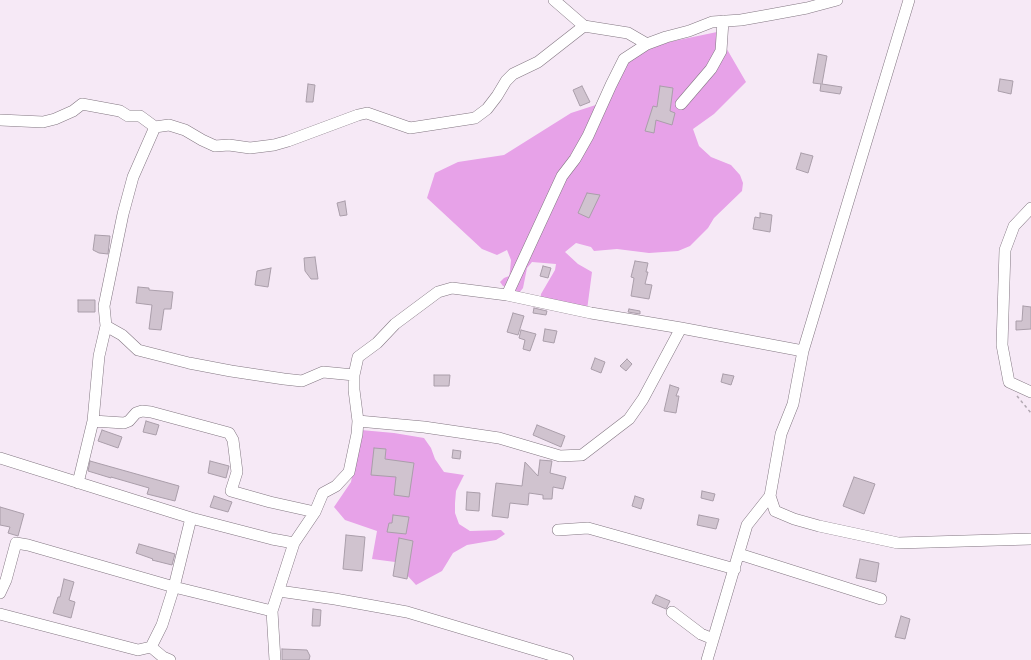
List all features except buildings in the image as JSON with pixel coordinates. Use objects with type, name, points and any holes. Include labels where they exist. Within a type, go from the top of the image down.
[{"type":"street","points":[[554,0],[584,26],[628,33],[647,44]]},
{"type":"street","points":[[507,296],[562,176],[575,159],[588,136],[624,59],[647,44],[712,22],[723,22],[769,15],[807,8],[837,0]]},
{"type":"street","points":[[707,660],[747,525],[770,496],[781,434],[793,404],[803,351],[909,0]]},
{"type":"street","points":[[681,104],[711,69],[721,51],[723,22]]},
{"type":"street","points":[[0,120],[42,122],[56,119],[73,111],[82,104],[120,111],[128,116],[140,116],[155,126],[169,125],[185,130],[215,146],[229,145],[250,148],[274,145],[288,141],[367,113],[410,128],[475,118],[487,108],[497,96],[506,81],[513,74],[538,62],[584,26]]},
{"type":"street","points":[[78,483],[93,421],[100,356],[106,326],[104,306],[123,214],[133,177],[155,126]]},
{"type":"street","points":[[1031,208],[1014,226],[1006,250],[1002,345],[1009,382],[1031,392]]},
{"type":"street","points":[[275,660],[272,610],[294,543],[315,512],[323,493],[336,486],[349,472],[357,434],[358,421],[354,390],[354,375],[358,357],[377,343],[395,324],[438,292],[452,288],[507,296],[591,313],[803,351]]},
{"type":"street","points":[[106,326],[122,335],[138,350],[224,370],[302,381],[323,372],[354,375]]},
{"type":"street","points":[[358,421],[424,427],[499,438],[560,456],[582,455],[629,419],[643,399],[681,328]]},
{"type":"street","points":[[93,421],[124,423],[142,411],[151,412],[229,433],[233,440],[237,472],[231,491],[270,502],[315,512]]},
{"type":"street","points":[[0,458],[192,518],[272,539],[294,543]]},
{"type":"street","points":[[770,496],[775,511],[794,519],[898,543],[1031,539]]},
{"type":"street","points":[[152,647],[162,625],[174,587],[192,518]]},
{"type":"street","points":[[558,530],[588,528],[735,569]]},
{"type":"street","points":[[0,593],[6,580],[16,543],[28,545],[174,587],[272,610]]},
{"type":"street","points":[[739,554],[881,599]]},
{"type":"street","points":[[279,591],[407,612],[568,660]]},
{"type":"street","points":[[672,612],[701,634],[713,639]]},
{"type":"street","points":[[0,614],[138,650],[152,647]]},
{"type":"street","points":[[152,647],[163,657],[170,660]]},
{"type":"shaded area","points":[[717,32],[746,82],[714,114],[693,129],[699,146],[711,157],[731,165],[740,175],[743,183],[742,191],[714,218],[708,228],[690,246],[678,251],[649,253],[617,249],[594,251],[591,247],[576,243],[565,252],[578,264],[592,272],[587,310],[540,301],[541,294],[555,270],[556,264],[532,262],[527,268],[523,288],[519,293],[509,290],[507,287],[503,286],[500,282],[509,276],[510,271],[511,260],[507,250],[497,255],[482,249],[427,198],[435,173],[458,162],[504,155],[571,113],[608,101],[623,66],[640,52],[669,42]]},
{"type":"shaded area","points":[[361,430],[424,438],[444,472],[464,475],[456,491],[455,513],[459,524],[470,531],[501,530],[505,534],[496,540],[467,545],[453,553],[442,571],[416,585],[395,562],[372,559],[377,531],[345,520],[334,507],[351,482]]}]
